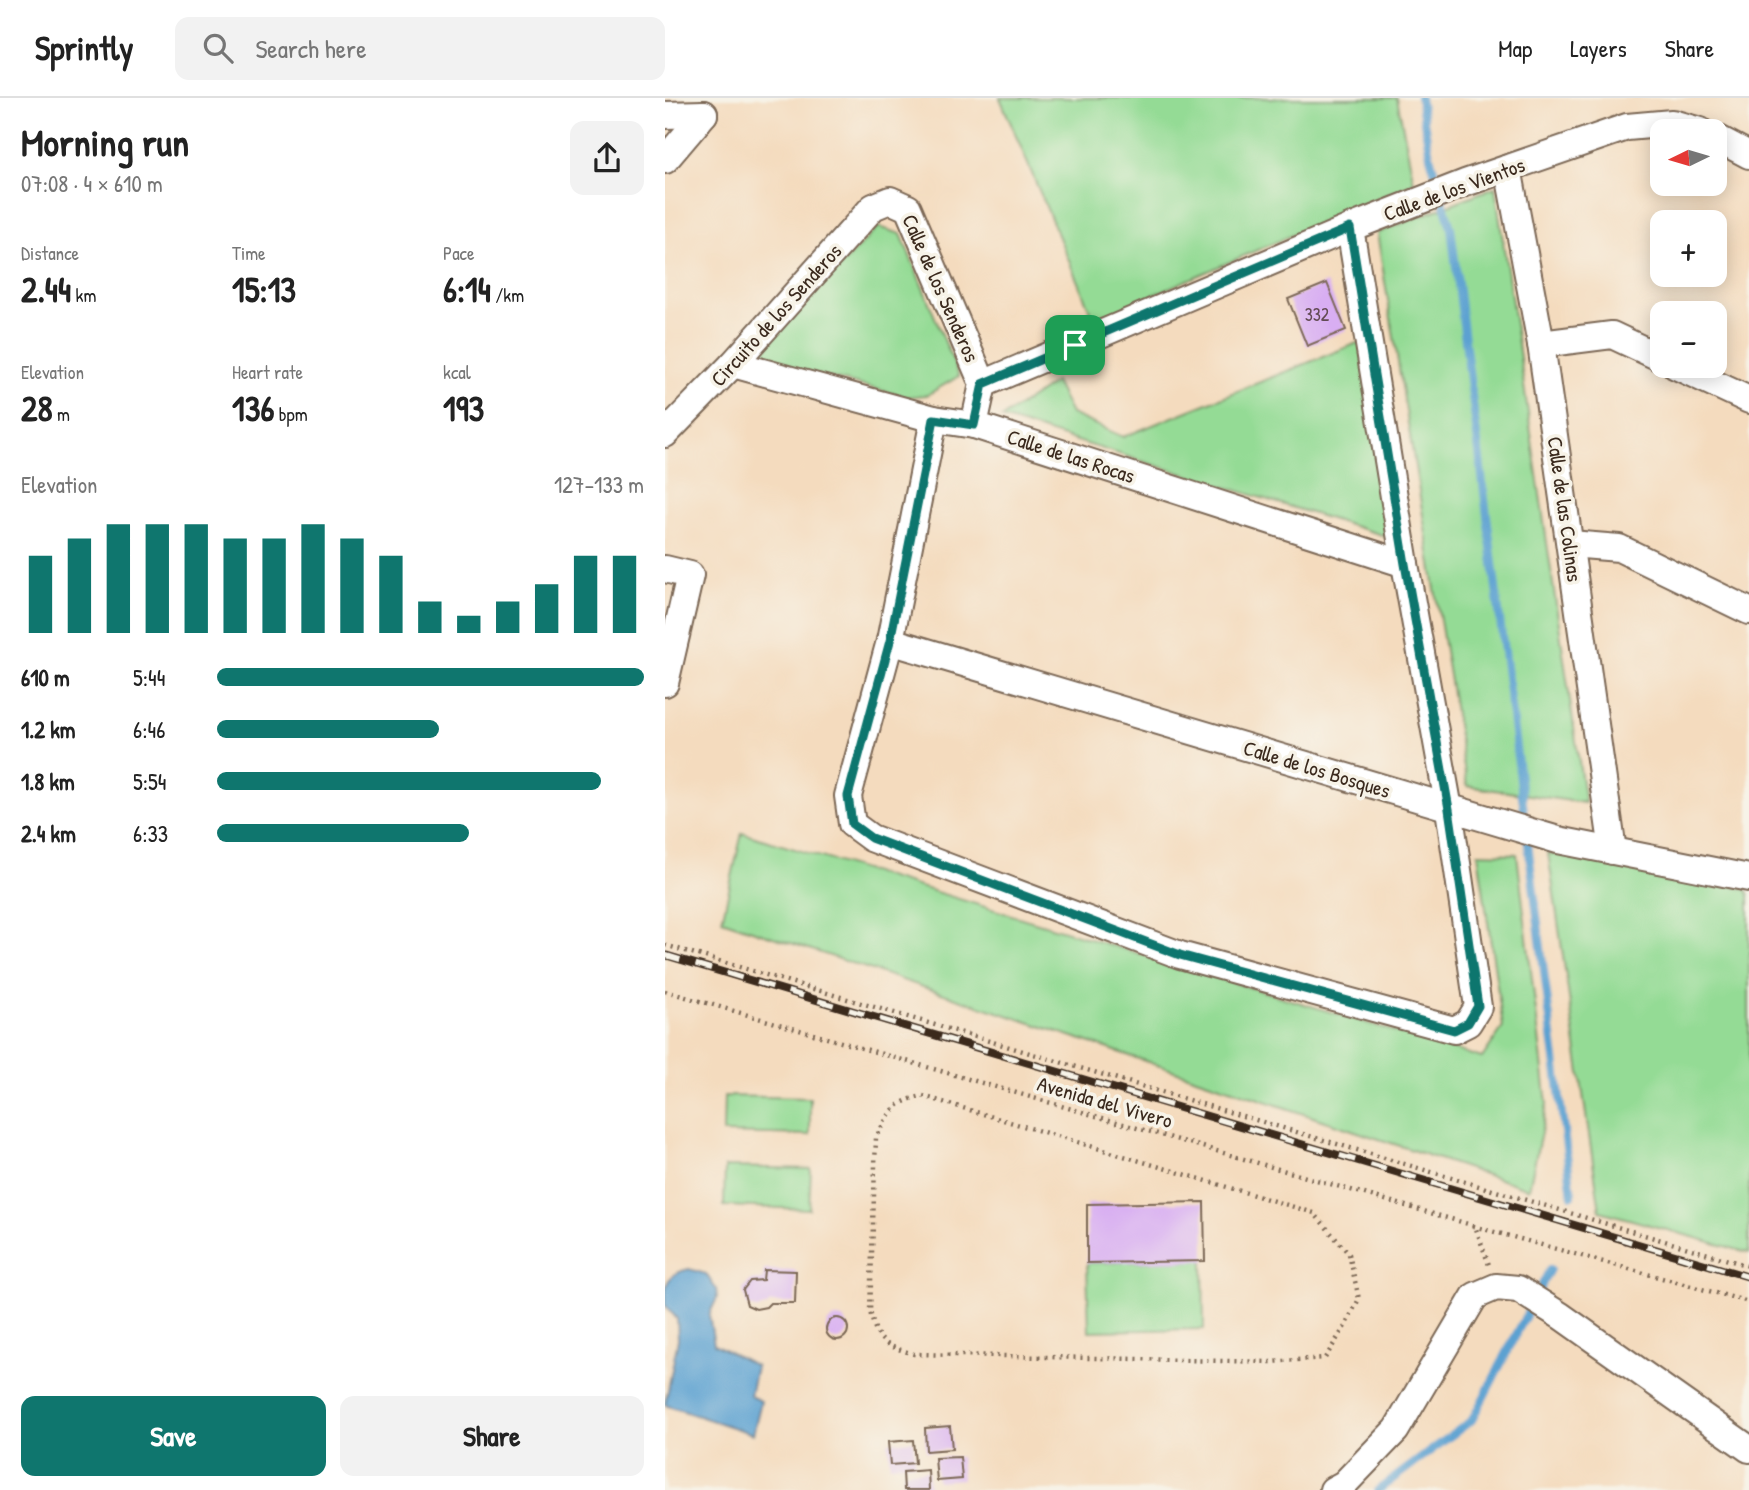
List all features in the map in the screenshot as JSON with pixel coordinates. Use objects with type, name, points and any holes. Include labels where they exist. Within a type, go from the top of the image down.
[{"type":"street","points":[[665,116],[704,106]]},
{"type":"street","points":[[665,160],[704,106]]},
{"type":"street","name":"Calle de los Vientos","points":[[983,384],[1350,228],[1465,183],[1627,127],[1650,124]]},
{"type":"street","points":[[1727,144],[1749,156]]},
{"type":"street","name":"Calle de las Colinas","points":[[1508,168],[1541,344],[1613,851]]},
{"type":"street","name":"Circuito de los Senderos","points":[[665,434],[733,364],[873,207],[890,200]]},
{"type":"street","name":"Calle de los Senderos","points":[[890,200],[908,208],[983,384],[974,425]]},
{"type":"street","points":[[934,419],[890,641],[848,796],[852,824],[871,838],[1180,955],[1454,1030],[1468,1023],[1478,1006],[1449,809],[1405,564],[1350,228]]},
{"type":"street","points":[[1541,344],[1612,335],[1650,353]]},
{"type":"street","name":"Calle de las Rocas","points":[[733,364],[934,419],[974,425],[1405,564]]},
{"type":"street","points":[[1702,378],[1749,400]]},
{"type":"street","points":[[1570,544],[1619,548],[1749,611]]},
{"type":"street","points":[[665,569],[690,575],[665,682]]},
{"type":"street","name":"Calle de los Bosques","points":[[890,641],[1499,824],[1558,840],[1749,878]]},
{"type":"street","points":[[1333,1490],[1344,1484],[1396,1430],[1475,1296],[1507,1288],[1561,1315],[1749,1449]]},
{"type":"path","points":[[665,945],[1749,1266]]},
{"type":"path","name":"Avenida del Vivero","points":[[665,990],[1469,1225],[1749,1302]]},
{"type":"path","points":[[923,1096],[1314,1213],[1349,1254],[1359,1298],[1325,1358],[1270,1362],[913,1354],[891,1347],[875,1333],[870,1311],[876,1137],[889,1114],[902,1100],[923,1096]]},
{"type":"path","points":[[1469,1225],[1475,1226],[1507,1288]]},
{"type":"green space","points":[[1000,98],[1397,98],[1414,183],[1094,320]]},
{"type":"green space","points":[[1495,187],[1585,803],[1467,786],[1377,233]]},
{"type":"green space","points":[[878,227],[901,234],[959,376],[927,395],[907,397],[752,358]]},
{"type":"green space","points":[[1360,342],[1392,538],[1002,418],[1055,382],[1071,414],[1123,437]]},
{"type":"green space","points":[[742,833],[1482,1058],[1503,1027],[1478,853],[1517,854],[1547,1104],[1529,1189],[722,920]]},
{"type":"green space","points":[[1548,853],[1746,889],[1749,895],[1749,1253],[1600,1211]]},
{"type":"green space","points":[[724,1096],[810,1098],[810,1135],[723,1133]]},
{"type":"green space","points":[[725,1167],[811,1169],[809,1209],[724,1206]]},
{"type":"green space","points":[[1203,1260],[1204,1329],[1089,1331],[1087,1263]]},
{"type":"water","points":[[689,1269],[706,1274],[716,1289],[717,1298],[709,1315],[714,1344],[756,1366],[750,1396],[761,1401],[753,1434],[665,1405],[678,1339],[677,1319],[665,1305],[666,1291],[671,1277]]},
{"type":"building","points":[[1327,283],[1346,330],[1307,346],[1288,299]]},
{"type":"building","points":[[1204,1202],[1205,1261],[1087,1263],[1087,1204]]},
{"type":"building","points":[[764,1270],[796,1271],[795,1303],[770,1303],[766,1307],[756,1309],[747,1305],[743,1290],[750,1281],[763,1280]]},
{"type":"building","points":[[837,1318],[845,1321],[848,1329],[845,1337],[837,1340],[829,1337],[826,1329],[829,1321]]},
{"type":"building","points":[[950,1426],[952,1449],[926,1451],[925,1428]]},
{"type":"building","points":[[913,1440],[915,1463],[890,1465],[888,1442]]},
{"type":"building","points":[[960,1457],[962,1479],[937,1481],[935,1458]]},
{"type":"building","points":[[928,1470],[929,1490],[904,1490],[903,1472]]},
{"type":"waterway","points":[[1420,98],[1430,156],[1451,228],[1572,1195]]},
{"type":"waterway","points":[[1378,1490],[1472,1420],[1550,1269]]},
{"type":"railway","points":[[665,955],[1749,1277]]},
{"type":"route","points":[[1350,228],[1405,564],[1449,809],[1478,1006],[1468,1023],[1454,1030],[1180,955],[871,838],[852,824],[848,796],[890,641],[934,419],[974,425],[983,384],[1075,345],[1350,228]]}]
